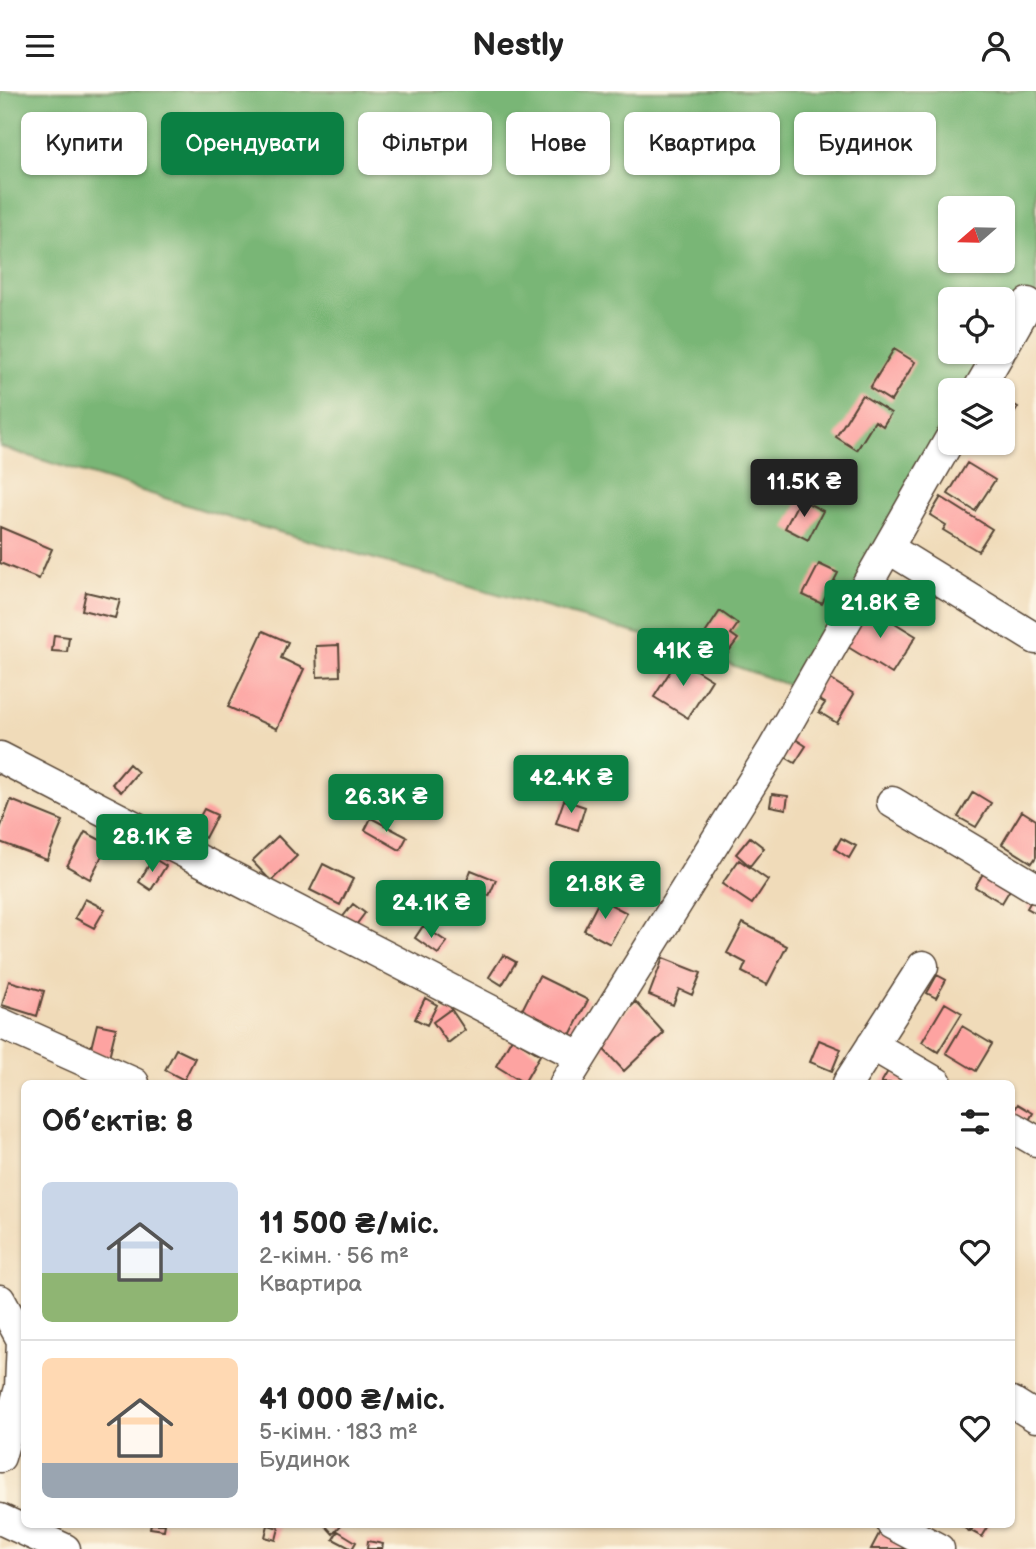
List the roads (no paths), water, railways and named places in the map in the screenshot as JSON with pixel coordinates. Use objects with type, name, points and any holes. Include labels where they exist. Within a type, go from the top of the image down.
[{"type":"street","points":[[1015,326],[1028,303]]},
{"type":"street","points":[[567,1080],[773,749],[941,455]]},
{"type":"street","points":[[888,548],[1036,639]]},
{"type":"street","points":[[0,757],[581,1057]]},
{"type":"street","points":[[892,802],[1036,888]]},
{"type":"street","points":[[850,1080],[923,966]]},
{"type":"street","points":[[0,1023],[127,1080]]},
{"type":"street","points":[[872,1045],[932,1080]]},
{"type":"street","points":[[1015,1129],[1036,1141]]},
{"type":"street","points":[[0,1300],[21,1337]]},
{"type":"street","points":[[0,1457],[20,1388],[21,1372]]},
{"type":"street","points":[[1015,1404],[1036,1417]]},
{"type":"street","points":[[0,1519],[65,1549]]},
{"type":"street","points":[[900,1528],[939,1549]]}]
